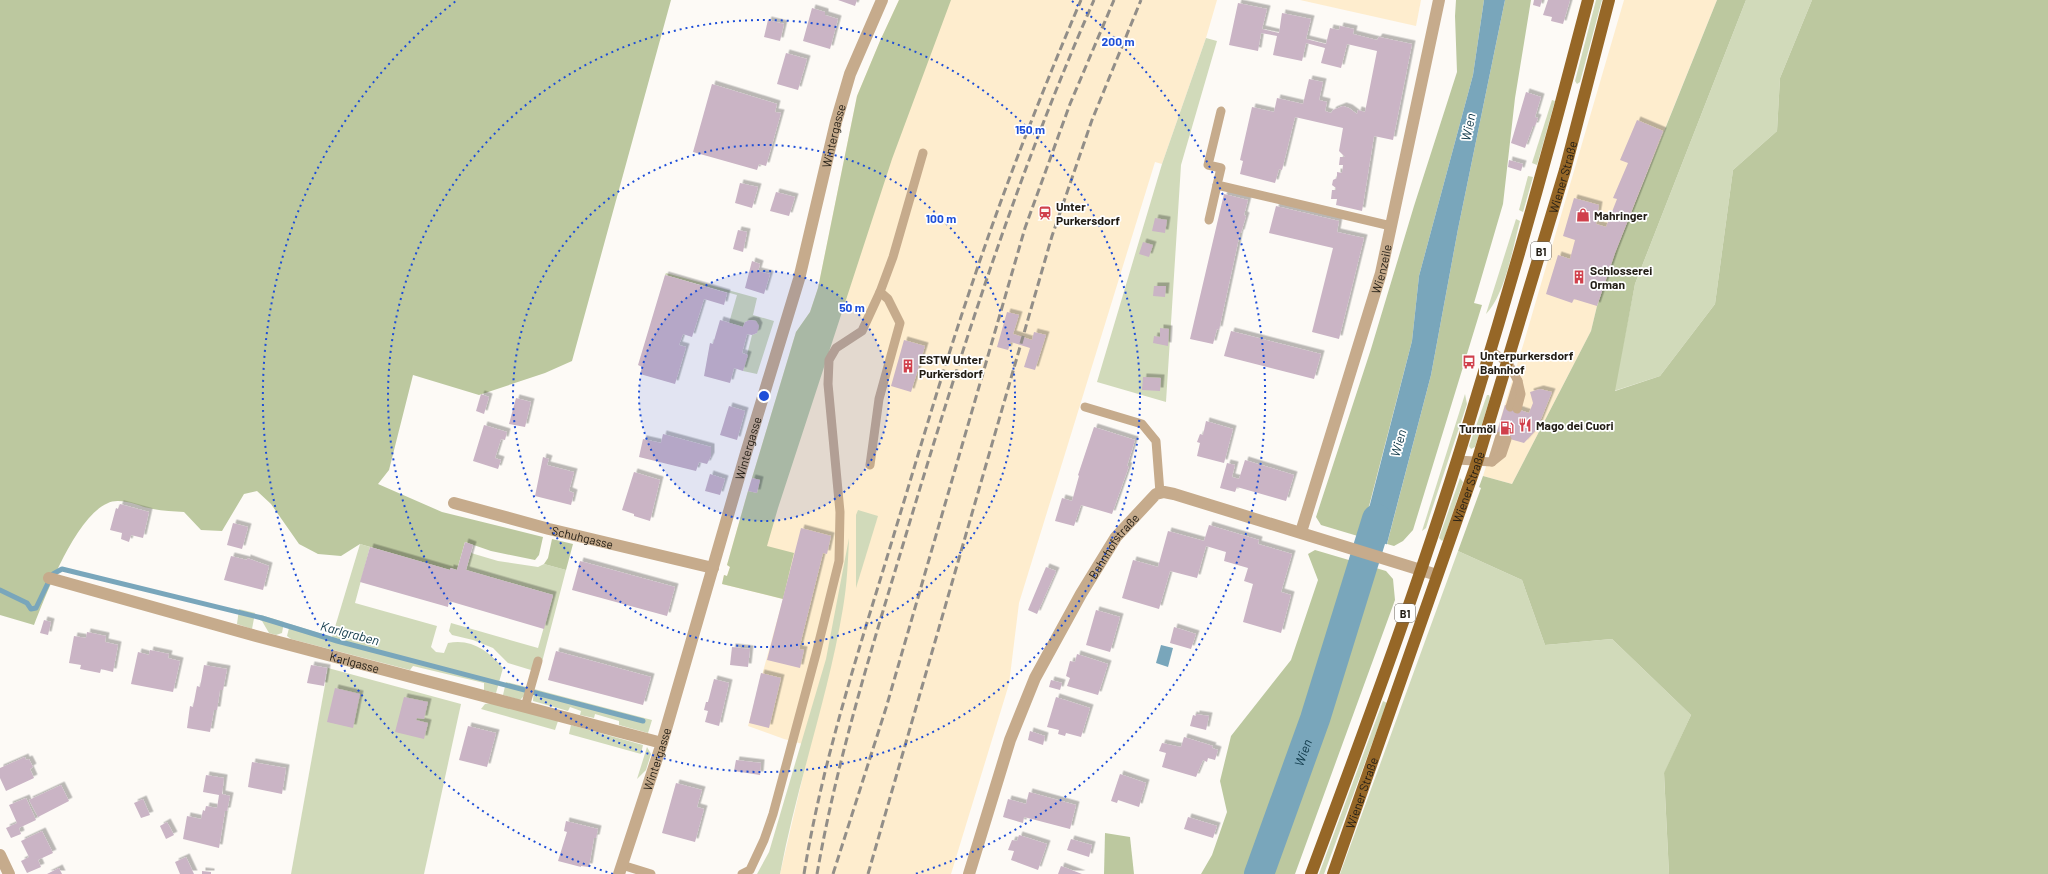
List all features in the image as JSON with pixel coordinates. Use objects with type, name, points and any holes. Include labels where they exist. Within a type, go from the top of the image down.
[{"type":"main road","name":"Wiener Straße","points":[[1312,874],[1372,709],[1456,460],[1542,173],[1588,0]]},
{"type":"main road","name":"Wiener Straße","points":[[1333,874],[1477,462],[1565,170],[1609,0]]},
{"type":"street","name":"Wintergasse","points":[[621,870],[662,743],[799,279],[836,122],[850,74],[882,0]]},
{"type":"street","name":"Wienzeile","points":[[1301,532],[1381,274],[1439,0]]},
{"type":"street","points":[[1160,493],[1164,492],[1174,494],[1437,574]]},
{"type":"street","name":"Bahnhofstraße","points":[[969,874],[1010,740],[1035,678],[1081,594],[1116,537],[1156,494],[1160,493]]},
{"type":"street","name":"Schuhgasse","points":[[454,503],[713,568]]},
{"type":"street","name":"Karlgasse","points":[[49,578],[256,636],[528,696],[662,743]]},
{"type":"street","points":[[0,855],[9,874]]},
{"type":"lane","points":[[1209,220],[1221,168],[1208,165],[1221,111]]},
{"type":"lane","points":[[742,874],[750,870],[764,840],[773,814],[816,654],[839,561],[840,512],[828,384],[829,360],[836,348],[862,331],[872,314],[923,153]]},
{"type":"lane","points":[[1217,185],[1391,226]]},
{"type":"lane","points":[[870,465],[879,399],[900,323],[888,299],[880,292]]},
{"type":"lane","points":[[1490,350],[1508,363],[1518,381],[1513,408]]},
{"type":"lane","points":[[1085,407],[1142,424],[1156,441],[1160,493]]},
{"type":"lane","points":[[1456,460],[1492,462],[1504,438]]},
{"type":"lane","points":[[528,696],[538,661]]},
{"type":"lane","points":[[621,870],[651,874]]},
{"type":"shaded area","points":[[899,0],[1217,0],[1206,38],[1162,164],[1155,162],[1019,603],[1009,684],[951,874],[780,874],[810,746],[784,739],[748,726],[783,599],[722,584],[724,575],[727,576],[730,567],[727,565],[796,332],[810,312],[818,288],[857,96]]},
{"type":"shaded area","points":[[1300,0],[1421,0],[1416,26]]},
{"type":"shaded area","points":[[1624,0],[1717,0],[1645,178],[1597,306],[1591,331],[1512,484],[1483,476],[1524,342]]},
{"type":"green space","points":[[0,0],[671,0],[572,361],[545,373],[479,395],[413,375],[389,470],[378,484],[442,512],[543,537],[539,555],[535,560],[491,551],[465,542],[457,570],[451,568],[450,570],[360,544],[341,556],[318,554],[299,544],[271,504],[257,491],[244,494],[222,531],[201,530],[184,512],[157,510],[118,501],[104,505],[91,516],[78,532],[56,572],[34,625],[0,615]]},
{"type":"green space","points":[[899,0],[951,0],[892,159],[778,508],[767,546],[794,553],[783,599],[722,584],[724,575],[727,576],[730,567],[727,565],[748,491],[757,493],[760,480],[752,478],[796,332],[810,312],[818,288],[857,96]]},
{"type":"green space","points":[[1456,0],[1484,0],[1473,75],[1419,276],[1412,341],[1361,537],[1321,525],[1316,517],[1371,349],[1414,206],[1457,72],[1455,16]]},
{"type":"green space","points":[[1505,0],[1531,0],[1515,98],[1503,204],[1474,303],[1482,305],[1413,530],[1403,541],[1394,546],[1387,544],[1431,375],[1458,229]]},
{"type":"green space","points":[[1596,0],[1602,0],[1580,82],[1577,84],[1575,81]]},
{"type":"green space","points":[[1717,0],[1746,0],[1635,284],[1615,391],[1660,376],[1715,304],[1733,170],[1777,131],[1780,78],[1812,0],[2048,0],[2048,874],[1669,874],[1664,773],[1691,715],[1612,639],[1545,645],[1522,580],[1458,551],[1481,488],[1479,487],[1483,476],[1512,484],[1591,331],[1597,306],[1615,253]]},
{"type":"green space","points":[[1746,0],[1812,0],[1780,78],[1777,131],[1733,170],[1715,304],[1660,376],[1614,391],[1635,284]]},
{"type":"green space","points":[[1206,38],[1217,41],[1181,165],[1166,402],[1097,382],[1162,164]]},
{"type":"green space","points":[[1552,100],[1555,101],[1537,165],[1532,163]]},
{"type":"green space","points":[[1528,176],[1533,177],[1523,212],[1519,210]]},
{"type":"green space","points":[[1516,219],[1520,221],[1508,270],[1493,306],[1486,314]]},
{"type":"green space","points":[[666,273],[757,298],[753,315],[774,321],[757,374],[743,371],[752,335],[757,333],[756,321],[750,320],[745,322],[743,327],[729,323],[737,295],[665,275]]},
{"type":"green space","points":[[1465,394],[1467,404],[1426,528],[1422,531]]},
{"type":"green space","points":[[1487,395],[1489,395],[1490,398],[1475,447],[1471,449],[1469,446]]},
{"type":"green space","points":[[1460,478],[1463,482],[1444,539],[1442,541],[1439,538]]},
{"type":"green space","points":[[858,510],[878,516],[856,588],[856,515]]},
{"type":"green space","points":[[849,538],[845,591],[837,642],[795,807],[780,874],[757,874],[769,852],[826,659]]},
{"type":"green space","points":[[552,539],[573,544],[566,570],[544,564],[548,558]]},
{"type":"green space","points":[[360,544],[370,547],[355,603],[437,626],[431,647],[436,652],[444,653],[448,643],[456,642],[472,644],[486,651],[503,668],[496,693],[484,690],[484,683],[413,666],[410,670],[291,639],[287,636],[290,624],[332,637]]},
{"type":"green space","points":[[1315,550],[1386,571],[1393,579],[1395,600],[1295,874],[1201,874],[1212,855],[1227,812],[1220,781],[1231,736],[1291,660],[1318,580],[1308,554]]},
{"type":"green space","points":[[1458,551],[1522,580],[1545,645],[1612,639],[1691,715],[1664,774],[1669,874],[1340,874]]},
{"type":"green space","points":[[471,553],[498,561],[538,567],[544,564],[566,570],[542,662],[531,670],[508,663],[493,648],[473,640],[452,635],[449,631],[451,623],[538,648],[553,595],[466,570]]},
{"type":"green space","points":[[239,609],[255,613],[252,629],[237,624]]},
{"type":"green space","points":[[261,615],[284,622],[282,633],[276,635],[269,633],[260,620]]},
{"type":"green space","points":[[328,668],[461,704],[424,874],[291,874]]},
{"type":"green space","points":[[506,682],[527,687],[525,695],[520,700],[503,695]]},
{"type":"green space","points":[[534,689],[652,720],[648,733],[619,725],[619,721],[595,714],[594,718],[580,715],[581,711],[570,707],[568,711],[533,701]]},
{"type":"green space","points":[[1383,701],[1387,703],[1324,874],[1319,874]]},
{"type":"green space","points":[[491,703],[558,721],[555,730],[481,709],[485,704]]},
{"type":"green space","points":[[571,725],[643,745],[641,754],[569,734]]},
{"type":"green space","points":[[647,747],[651,754],[646,770],[637,779]]},
{"type":"green space","points":[[1105,833],[1130,837],[1134,874],[1104,874]]},
{"type":"water","points":[[1484,0],[1505,0],[1458,229],[1431,375],[1384,555],[1359,547],[1412,341],[1419,276],[1473,75]]},
{"type":"water","points":[[1161,645],[1173,648],[1168,667],[1156,663]]},
{"type":"pier","points":[[1359,536],[1389,545],[1386,555],[1357,547]]},
{"type":"building","points":[[838,0],[857,0],[855,6]]},
{"type":"building","points":[[1534,0],[1542,0],[1540,7],[1533,5]]},
{"type":"building","points":[[1548,0],[1570,0],[1563,24],[1551,21],[1552,17],[1543,15]]},
{"type":"building","points":[[1238,3],[1267,9],[1262,29],[1279,33],[1282,13],[1311,19],[1306,39],[1326,44],[1330,28],[1339,30],[1340,26],[1354,29],[1353,34],[1377,40],[1379,37],[1412,44],[1393,140],[1374,136],[1362,211],[1336,205],[1337,199],[1331,199],[1332,190],[1336,190],[1336,188],[1332,185],[1333,180],[1337,178],[1337,172],[1342,173],[1343,165],[1339,165],[1340,157],[1345,157],[1339,151],[1343,128],[1295,117],[1282,170],[1279,169],[1275,183],[1240,174],[1243,161],[1240,160],[1252,107],[1274,112],[1277,98],[1303,104],[1309,79],[1323,82],[1319,100],[1327,102],[1325,111],[1331,113],[1333,110],[1343,106],[1349,108],[1357,114],[1358,110],[1365,112],[1377,51],[1347,44],[1341,68],[1321,63],[1325,48],[1306,43],[1302,61],[1273,55],[1277,36],[1261,33],[1258,51],[1229,45]]},
{"type":"building","points":[[812,8],[825,12],[825,15],[838,19],[830,49],[803,41]]},
{"type":"building","points":[[768,20],[784,24],[780,41],[764,37]]},
{"type":"building","points":[[786,53],[807,59],[798,90],[777,84]]},
{"type":"building","points":[[712,84],[777,104],[775,112],[781,113],[766,166],[759,164],[757,170],[693,152]]},
{"type":"building","points":[[1526,92],[1541,97],[1535,117],[1538,118],[1535,126],[1533,126],[1525,148],[1511,143]]},
{"type":"building","points":[[1637,120],[1663,131],[1615,253],[1597,306],[1574,299],[1572,303],[1546,294],[1558,255],[1570,259],[1575,240],[1563,236],[1574,198],[1599,205],[1596,224],[1606,227],[1617,199],[1613,198],[1628,163],[1620,160]]},
{"type":"building","points":[[1509,160],[1523,164],[1521,171],[1508,167]]},
{"type":"building","points":[[740,183],[758,187],[752,208],[735,203]]},
{"type":"building","points":[[776,192],[795,197],[789,216],[770,211]]},
{"type":"building","points":[[1224,194],[1248,200],[1244,215],[1246,216],[1240,233],[1219,330],[1217,329],[1213,344],[1190,339]]},
{"type":"building","points":[[1276,206],[1339,221],[1337,232],[1364,238],[1339,339],[1312,332],[1333,248],[1269,233]]},
{"type":"building","points":[[1155,218],[1167,220],[1165,233],[1152,231]]},
{"type":"building","points":[[738,230],[747,232],[743,252],[733,249]]},
{"type":"building","points":[[1143,242],[1153,245],[1149,257],[1139,254]]},
{"type":"building","points":[[752,261],[760,264],[758,271],[770,274],[764,294],[745,288]]},
{"type":"building","points":[[665,275],[727,293],[724,305],[704,299],[692,337],[683,334],[679,345],[686,347],[675,384],[640,374],[642,367],[638,365]]},
{"type":"building","points":[[1154,286],[1166,286],[1165,297],[1153,296]]},
{"type":"building","points":[[1007,312],[1019,315],[1013,334],[1032,340],[1034,332],[1046,335],[1035,370],[1024,367],[1030,348],[1011,342],[1008,350],[997,347]]},
{"type":"building","points":[[720,320],[743,327],[745,322],[750,320],[756,321],[759,326],[757,333],[752,335],[747,334],[742,353],[748,355],[743,371],[734,368],[730,383],[704,376],[710,343],[713,344]]},
{"type":"building","points":[[1160,328],[1169,329],[1168,346],[1153,343],[1154,336],[1160,337]]},
{"type":"building","points":[[1231,331],[1321,354],[1314,379],[1224,356]]},
{"type":"building","name":"ESTW Unter Purkersdorf","points":[[904,340],[925,346],[911,392],[891,386]]},
{"type":"building","points":[[1143,377],[1161,378],[1160,391],[1142,390]]},
{"type":"building","points":[[1540,389],[1552,392],[1537,429],[1524,443],[1496,435],[1505,405],[1529,413],[1533,403],[1530,392]]},
{"type":"building","points":[[481,394],[489,397],[484,414],[476,411]]},
{"type":"building","points":[[516,398],[531,402],[525,427],[509,424]]},
{"type":"building","points":[[729,406],[745,411],[737,440],[720,435]]},
{"type":"building","points":[[1206,421],[1233,429],[1224,463],[1197,456],[1200,443],[1197,442],[1200,434],[1203,435]]},
{"type":"building","points":[[484,425],[507,432],[505,440],[501,439],[495,458],[501,460],[498,469],[473,461]]},
{"type":"building","points":[[1094,427],[1135,440],[1127,466],[1129,466],[1112,514],[1081,505],[1074,526],[1055,521],[1062,498],[1072,501],[1078,475]]},
{"type":"building","points":[[663,434],[711,447],[711,456],[707,464],[699,462],[696,471],[639,457],[643,439],[661,443]]},
{"type":"building","points":[[543,457],[549,459],[547,465],[574,472],[569,491],[574,493],[571,505],[535,496]]},
{"type":"building","points":[[1245,460],[1294,475],[1286,501],[1237,487],[1235,492],[1220,488],[1227,463],[1235,465],[1232,477],[1239,479]]},
{"type":"building","points":[[634,472],[660,480],[650,521],[622,510]]},
{"type":"building","points":[[710,474],[725,479],[720,495],[705,491]]},
{"type":"building","points":[[752,478],[760,480],[757,493],[748,491]]},
{"type":"building","points":[[120,504],[149,512],[143,538],[131,535],[129,542],[121,539],[122,533],[110,530],[116,508],[118,509]]},
{"type":"building","points":[[233,523],[248,527],[242,549],[227,545]]},
{"type":"building","points":[[1209,525],[1259,540],[1258,544],[1292,554],[1281,592],[1291,595],[1281,633],[1243,622],[1253,584],[1244,581],[1248,568],[1224,561],[1226,552],[1206,546],[1197,578],[1170,571],[1159,609],[1122,598],[1133,560],[1158,567],[1168,531],[1204,541]]},
{"type":"building","points":[[801,528],[831,536],[827,554],[823,553],[799,649],[804,650],[800,668],[767,660]]},
{"type":"building","points":[[465,542],[473,545],[466,570],[553,595],[544,629],[449,601],[448,607],[360,582],[370,547],[450,570],[450,568],[457,570]]},
{"type":"building","points":[[231,556],[247,560],[247,558],[269,566],[263,590],[224,580]]},
{"type":"building","points":[[580,561],[675,587],[667,616],[572,590]]},
{"type":"building","points":[[1046,567],[1056,571],[1037,614],[1028,610]]},
{"type":"building","points":[[1096,610],[1120,617],[1110,652],[1086,645]]},
{"type":"building","points":[[44,620],[51,622],[48,635],[40,633]]},
{"type":"building","points":[[1174,627],[1196,634],[1191,649],[1170,643]]},
{"type":"building","points":[[87,632],[106,636],[105,642],[118,645],[113,672],[101,669],[100,673],[80,669],[81,665],[69,663],[74,636],[86,638]]},
{"type":"building","points":[[732,647],[750,649],[748,667],[730,665]]},
{"type":"building","points":[[150,650],[169,654],[168,658],[180,661],[173,692],[131,684],[138,652],[149,655]]},
{"type":"building","points":[[556,651],[651,677],[643,705],[548,680]]},
{"type":"building","points":[[1077,654],[1108,664],[1098,695],[1067,686],[1070,678],[1066,676],[1070,661],[1075,662]]},
{"type":"building","points":[[204,665],[227,669],[223,690],[220,690],[217,710],[214,710],[210,732],[187,728],[190,706],[193,707],[197,686],[200,687]]},
{"type":"building","points":[[311,665],[327,668],[324,686],[307,683]]},
{"type":"building","points":[[761,673],[781,678],[769,728],[749,723]]},
{"type":"building","points":[[714,679],[729,683],[719,726],[705,722],[708,711],[704,710],[706,702],[708,702]]},
{"type":"building","points":[[1051,680],[1062,683],[1060,690],[1049,687]]},
{"type":"building","points":[[335,688],[360,694],[353,728],[327,722]]},
{"type":"building","points":[[404,697],[428,702],[424,719],[417,718],[416,720],[428,723],[424,739],[395,732]]},
{"type":"building","points":[[1056,697],[1090,708],[1081,737],[1066,733],[1065,736],[1058,734],[1059,730],[1047,727]]},
{"type":"building","points":[[1196,714],[1209,716],[1206,730],[1190,726],[1193,715],[1196,716]]},
{"type":"building","points":[[468,726],[496,733],[487,767],[459,760]]},
{"type":"building","points":[[1030,731],[1045,736],[1043,745],[1028,740]]},
{"type":"building","points":[[1184,737],[1213,746],[1212,748],[1218,750],[1215,760],[1208,758],[1207,762],[1203,760],[1196,777],[1162,767],[1166,753],[1159,751],[1162,743],[1181,747]]},
{"type":"building","points":[[25,757],[26,760],[29,759],[33,767],[30,769],[34,778],[6,791],[0,778],[0,768]]},
{"type":"building","points":[[736,760],[761,763],[760,775],[734,771]]},
{"type":"building","points":[[252,762],[286,768],[282,794],[248,787]]},
{"type":"building","points":[[1120,774],[1146,783],[1139,807],[1118,800],[1117,803],[1111,801]]},
{"type":"building","points":[[206,775],[224,778],[222,794],[230,796],[227,811],[225,811],[219,848],[183,839],[187,816],[201,819],[203,810],[205,811],[206,806],[217,808],[219,795],[203,792]]},
{"type":"building","points":[[676,783],[702,790],[697,807],[704,809],[695,842],[662,833]]},
{"type":"building","points":[[61,785],[69,801],[38,817],[29,800]]},
{"type":"building","points":[[1029,792],[1076,805],[1070,829],[1024,817],[1023,823],[1003,817],[1008,799],[1026,804]]},
{"type":"building","points":[[26,798],[36,820],[19,828],[21,834],[11,838],[6,828],[17,823],[9,805]]},
{"type":"building","points":[[143,799],[150,815],[141,818],[134,803]]},
{"type":"building","points":[[1188,817],[1217,826],[1213,838],[1184,829]]},
{"type":"building","points":[[566,821],[598,829],[596,838],[594,838],[589,867],[581,867],[558,861],[567,832],[564,831]]},
{"type":"building","points":[[167,822],[174,835],[166,839],[160,826]]},
{"type":"building","points":[[42,831],[53,853],[38,860],[41,867],[27,873],[21,861],[29,857],[21,841]]},
{"type":"building","points":[[1019,835],[1047,844],[1038,870],[1011,860],[1014,851],[1008,850],[1012,840],[1017,841]]},
{"type":"building","points":[[1071,839],[1092,845],[1089,857],[1067,850]]},
{"type":"building","points":[[186,857],[194,874],[180,874],[175,862]]},
{"type":"building","points":[[1061,866],[1082,874],[1058,874]]},
{"type":"building","points":[[59,868],[62,874],[47,874]]},
{"type":"building","points":[[202,871],[211,872],[211,874],[202,874]]},
{"type":"waterway","name":"Wien","points":[[1259,874],[1315,719],[1377,519]]},
{"type":"waterway","name":"Karlgraben","points":[[53,574],[62,569],[262,618],[337,641],[643,721]]},
{"type":"waterway","name":"Karlgraben","points":[[0,590],[27,603],[31,609],[36,608],[48,583]]},
{"type":"railway","points":[[804,874],[821,787],[832,744],[932,408],[984,248],[1037,106],[1081,0]]},
{"type":"railway","points":[[817,874],[836,784],[859,694],[931,452],[973,321],[1018,191],[1067,63],[1094,0]]},
{"type":"railway","points":[[833,874],[886,708],[1025,228],[1070,104],[1114,0]]},
{"type":"railway","points":[[868,874],[1052,236],[1092,120],[1141,0]]},
{"type":"place","name":"Unter Purkersdorf","points":[[1045,213]]},
{"type":"place","name":"Mahringer","points":[[1583,215]]},
{"type":"place","name":"Schlosserei Orman","points":[[1579,277]]},
{"type":"place","name":"Unterpurkersdorf Bahnhof","points":[[1469,362]]},
{"type":"place","name":"ESTW Unter Purkersdorf","points":[[908,366]]},
{"type":"place","name":"Mago dei Cuori","points":[[1525,425]]},
{"type":"place","name":"Turmöl","points":[[1507,428]]}]
